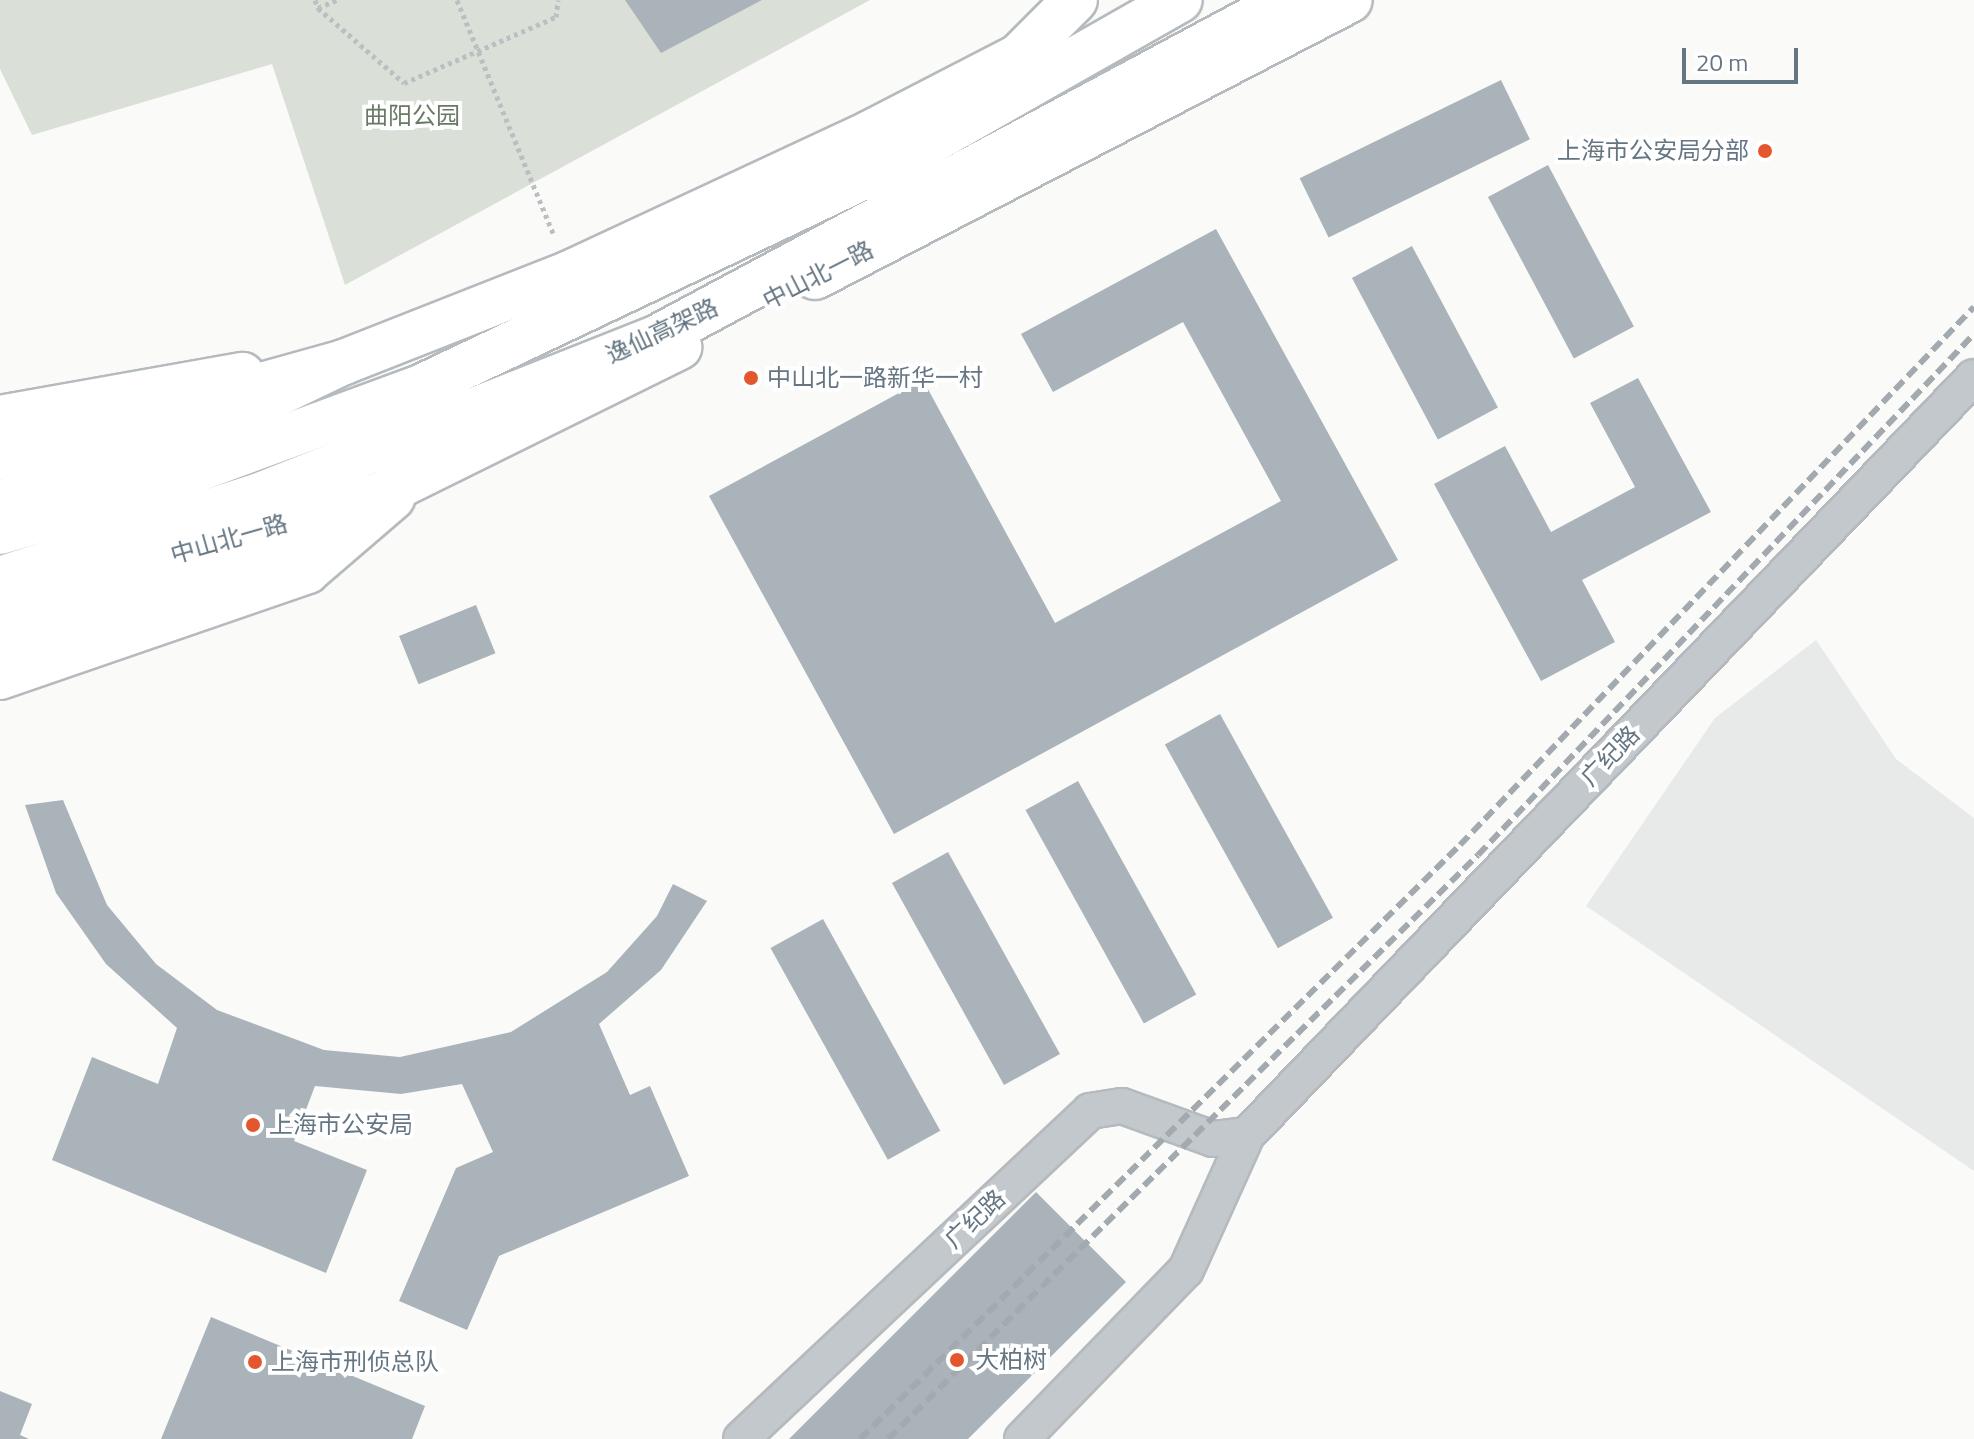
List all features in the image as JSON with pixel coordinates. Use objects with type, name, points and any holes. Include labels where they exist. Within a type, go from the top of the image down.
[{"type":"main road","points":[[1019,56],[1075,0]]},
{"type":"main road","points":[[0,503],[158,451],[344,362],[570,273],[1019,56],[1083,40],[1164,0]]},
{"type":"main road","points":[[0,532],[133,493],[421,387],[891,164],[1180,0]]},
{"type":"main road","name":"逸仙高架路","points":[[0,579],[257,496],[658,337],[1288,0]]},
{"type":"main road","name":"中山北一路","points":[[0,606],[397,487],[1350,0]]},
{"type":"main road","points":[[0,418],[344,362]]},
{"type":"main road","points":[[0,458],[344,362]]},
{"type":"main road","points":[[0,644],[209,577],[397,487]]},
{"type":"main road","points":[[0,677],[307,571],[397,487]]},
{"type":"street","name":"广纪路","points":[[1022,1439],[1186,1270],[1247,1135],[1974,377]]},
{"type":"street","name":"广纪路","points":[[741,1439],[1090,1111],[1122,1106],[1182,1133],[1247,1135]]},
{"type":"path","points":[[315,0],[318,8],[404,83],[479,56],[556,17],[558,0]]},
{"type":"path","points":[[318,8],[337,0]]},
{"type":"path","points":[[457,0],[570,273]]},
{"type":"shaded area","points":[[1816,640],[1896,759],[1974,818],[1974,1171],[1586,906],[1715,718]]},
{"type":"green space","name":"曲阳公园","points":[[0,0],[870,0],[345,285],[272,64],[32,135],[0,69]]},
{"type":"building","points":[[625,0],[762,0],[661,53]]},
{"type":"building","points":[[1501,80],[1530,139],[1329,238],[1300,178]]},
{"type":"building","points":[[1548,165],[1634,327],[1574,359],[1488,197]]},
{"type":"building","points":[[1216,229],[1398,560],[894,834],[709,496],[923,380],[1055,623],[1281,501],[1183,322],[1053,392],[1021,334]]},
{"type":"building","points":[[1412,246],[1498,408],[1438,440],[1352,278]]},
{"type":"building","points":[[1638,378],[1711,512],[1582,580],[1615,642],[1541,681],[1434,484],[1505,446],[1551,532],[1635,487],[1590,403]]},
{"type":"building","points":[[476,605],[495,653],[419,684],[399,636]]},
{"type":"building","points":[[1220,714],[1333,918],[1278,948],[1165,745]]},
{"type":"building","points":[[1078,781],[1196,994],[1144,1023],[1026,810]]},
{"type":"building","points":[[63,800],[107,905],[156,964],[217,1010],[324,1050],[400,1057],[511,1032],[607,972],[657,916],[673,884],[707,901],[661,970],[599,1024],[630,1095],[650,1086],[689,1176],[499,1256],[467,1330],[399,1301],[456,1168],[493,1152],[462,1084],[401,1094],[315,1086],[294,1141],[367,1170],[326,1273],[52,1160],[92,1057],[158,1084],[177,1028],[106,964],[56,893],[25,805]]},
{"type":"building","points":[[948,852],[1060,1054],[1004,1085],[892,883]]},
{"type":"building","points":[[823,919],[940,1131],[888,1160],[771,948]]},
{"type":"building","name":"大柏树","points":[[1036,1192],[1126,1282],[968,1439],[789,1439]]},
{"type":"building","name":"上海市刑侦总队","points":[[211,1317],[425,1406],[412,1439],[161,1439]]},
{"type":"building","points":[[0,1391],[32,1404],[20,1435],[29,1439],[0,1439]]},
{"type":"railway","points":[[860,1439],[1460,845],[1974,307]]},
{"type":"railway","points":[[888,1439],[1478,855],[1974,334]]},
{"type":"place","name":"上海市公安局分部","points":[[1765,151]]},
{"type":"place","name":"中山北一路新华一村","points":[[751,378]]},
{"type":"place","name":"上海市公安局","points":[[253,1125]]},
{"type":"place","name":"大柏树","points":[[957,1360]]},
{"type":"place","name":"上海市刑侦总队","points":[[255,1362]]}]
